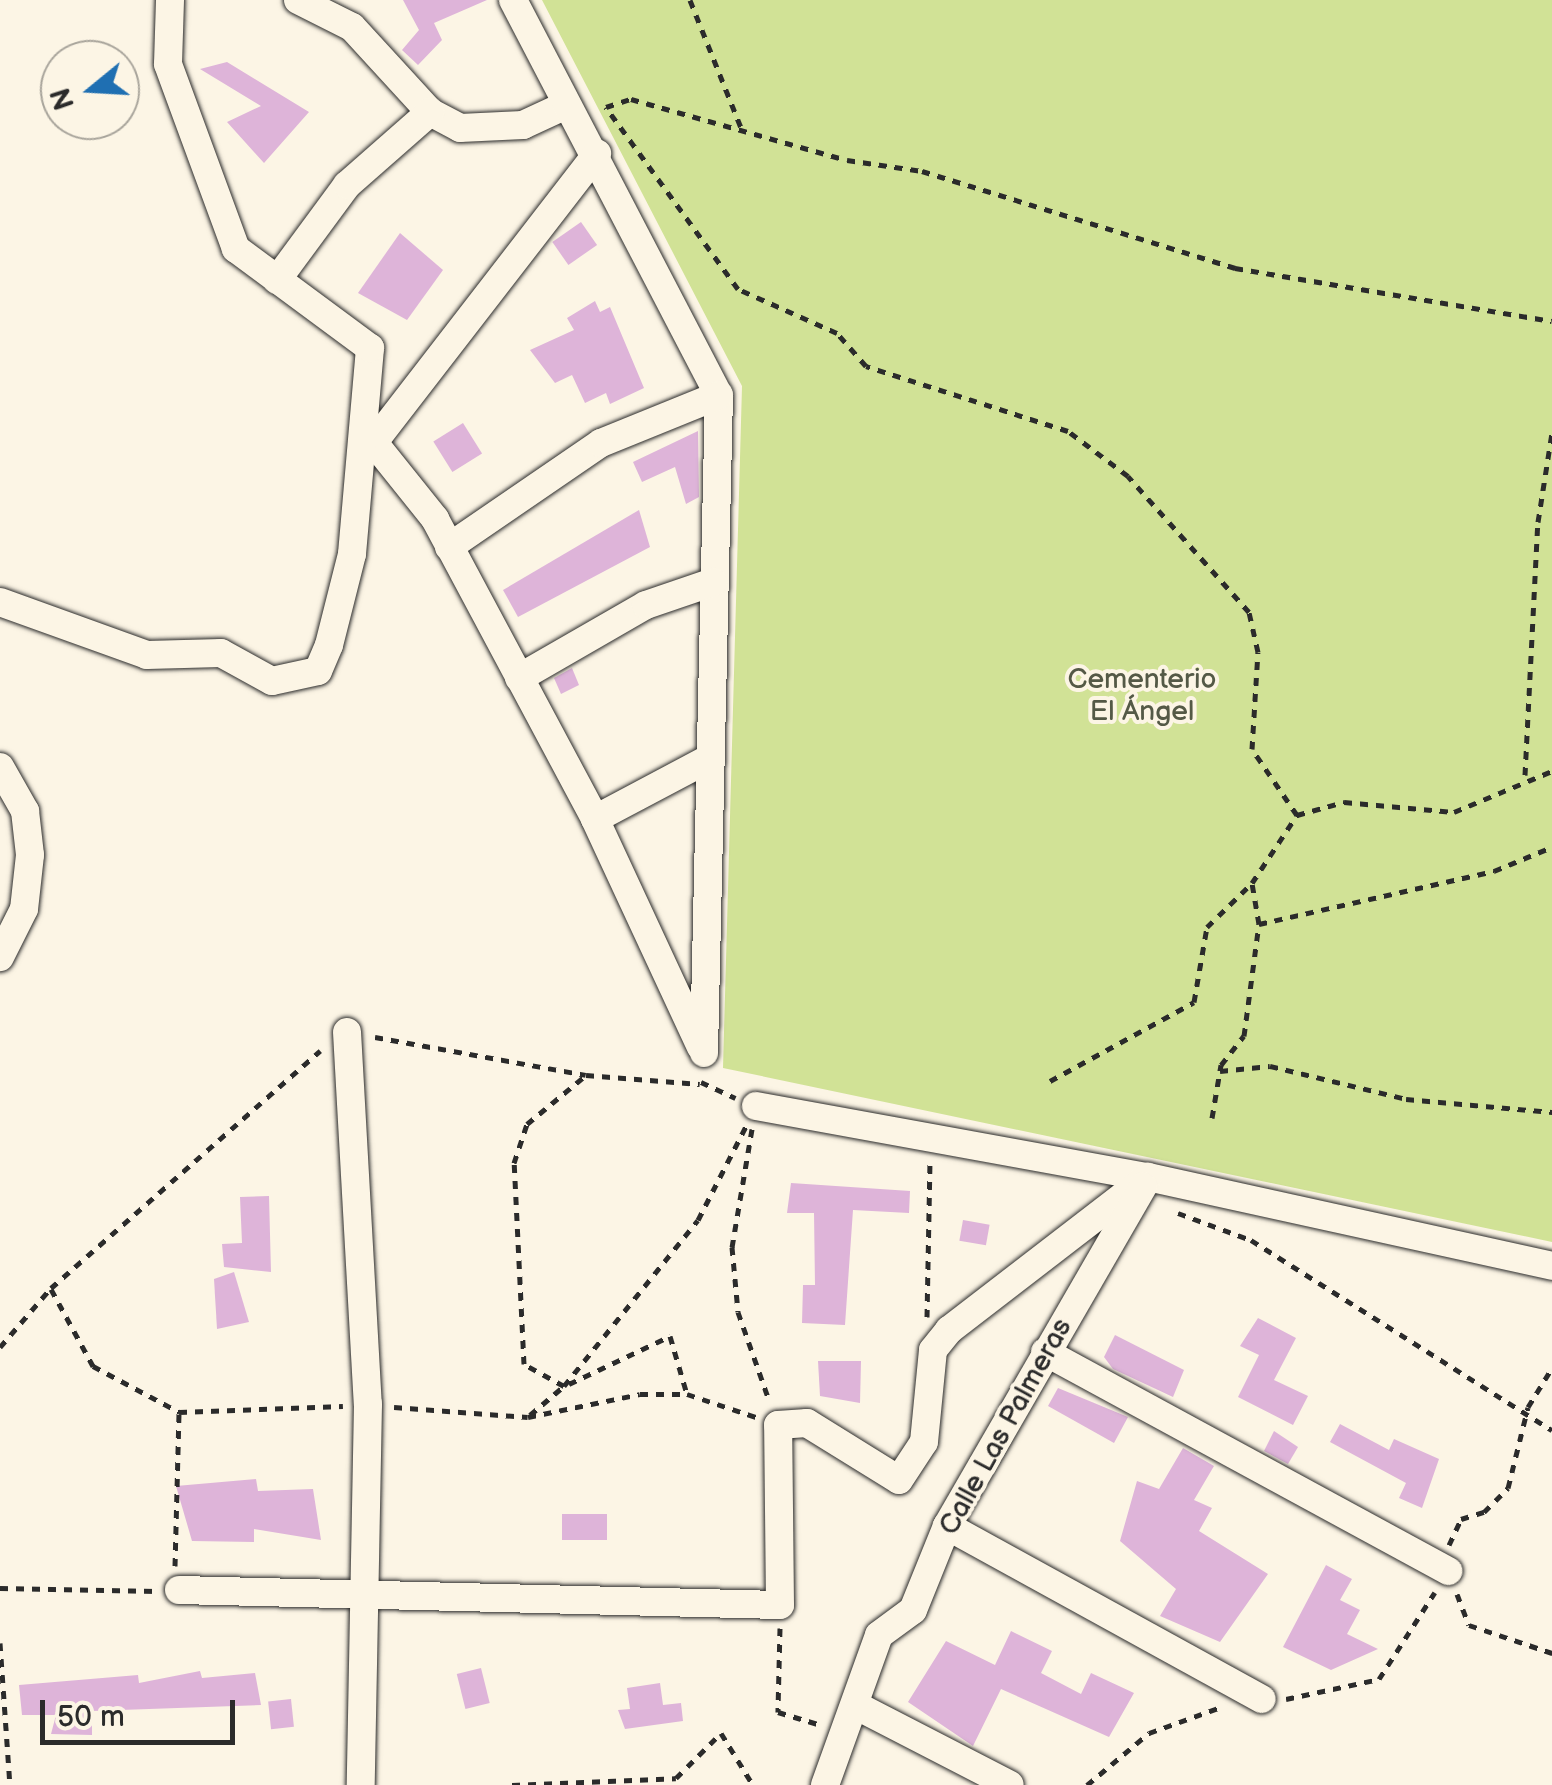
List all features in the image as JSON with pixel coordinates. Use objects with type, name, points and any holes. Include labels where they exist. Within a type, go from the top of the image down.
[{"type":"street","points":[[0,602],[147,655],[220,653],[272,681],[301,681],[318,671],[329,645],[370,438],[370,348],[236,249],[168,64],[170,0]]},
{"type":"street","points":[[298,0],[352,27],[430,112],[460,128],[522,125],[566,105]]},
{"type":"street","points":[[512,0],[566,105],[597,153],[719,395],[704,1053]]},
{"type":"street","points":[[277,280],[348,185],[430,112]]},
{"type":"street","points":[[370,438],[597,153]]},
{"type":"street","points":[[449,547],[601,443],[719,395]]},
{"type":"street","points":[[370,438],[449,547],[595,819],[704,1053]]},
{"type":"street","points":[[519,678],[646,605],[713,582]]},
{"type":"street","points":[[595,819],[710,758]]},
{"type":"street","points":[[0,767],[24,811],[30,855],[24,909],[1,952]]},
{"type":"street","points":[[347,1032],[368,1404],[361,1785]]},
{"type":"street","points":[[756,1106],[1148,1177],[1552,1266]]},
{"type":"street","points":[[179,1590],[780,1605],[778,1424],[807,1423],[899,1480],[924,1442],[933,1350],[979,1300],[1148,1177]]},
{"type":"street","name":"Calle Las Palmeras","points":[[829,1774],[879,1635],[913,1610],[947,1526],[1148,1177]]},
{"type":"street","points":[[1046,1352],[1448,1572]]},
{"type":"street","points":[[947,1526],[1262,1700]]},
{"type":"street","points":[[855,1704],[1010,1785]]},
{"type":"path","points":[[690,0],[742,130]]},
{"type":"path","points":[[1297,815],[1252,748],[1258,652],[1249,612],[1128,476],[1068,431],[866,366],[837,333],[738,289],[606,106],[631,99],[742,130],[922,171],[1235,268],[1552,321]]},
{"type":"path","points":[[1050,1081],[1194,1002],[1207,927],[1252,882],[1297,815],[1344,802],[1454,812],[1512,792],[1525,775],[1538,522],[1552,433]]},
{"type":"path","points":[[1525,775],[1552,771]]},
{"type":"path","points":[[1259,924],[1494,871],[1552,847]]},
{"type":"path","points":[[1212,1118],[1220,1071],[1244,1036],[1259,924],[1252,882]]},
{"type":"path","points":[[0,1347],[51,1288],[278,1081],[347,1032],[586,1075],[700,1084],[756,1106]]},
{"type":"path","points":[[700,1084],[704,1053]]},
{"type":"path","points":[[1220,1071],[1270,1066],[1406,1099],[1552,1112]]},
{"type":"path","points":[[564,1386],[524,1364],[514,1163],[527,1124],[586,1075]]},
{"type":"path","points":[[528,1417],[564,1386],[698,1220],[756,1106]]},
{"type":"path","points":[[756,1106],[732,1247],[738,1312],[778,1424]]},
{"type":"path","points":[[926,1138],[933,1350]]},
{"type":"path","points":[[1148,1177],[1173,1211],[1251,1240],[1353,1312],[1528,1407],[1552,1430]]},
{"type":"path","points":[[51,1288],[93,1366],[180,1412],[368,1404],[528,1417],[640,1394],[687,1394],[778,1424]]},
{"type":"path","points":[[564,1386],[670,1336],[687,1394]]},
{"type":"path","points":[[1087,1785],[1149,1733],[1262,1700],[1379,1678],[1448,1572],[1461,1519],[1484,1512],[1508,1488],[1528,1407],[1552,1368]]},
{"type":"path","points":[[0,1588],[179,1590],[170,1492],[180,1412]]},
{"type":"path","points":[[1448,1572],[1469,1625],[1552,1653]]},
{"type":"path","points":[[780,1605],[778,1712],[820,1724],[829,1774]]},
{"type":"path","points":[[0,1643],[10,1785]]},
{"type":"path","points":[[512,1785],[676,1778],[721,1733],[753,1785]]},
{"type":"green space","name":"Cementerio El Ángel","points":[[542,0],[1552,0],[1552,1242],[723,1068],[742,386]]},
{"type":"building","points":[[403,0],[487,0],[434,23],[442,40],[418,65],[402,50],[419,30]]},
{"type":"building","points":[[227,62],[309,112],[264,163],[227,122],[261,106],[200,69]]},
{"type":"building","points":[[581,222],[597,245],[568,265],[552,242]]},
{"type":"building","points":[[400,233],[443,270],[407,320],[358,293]]},
{"type":"building","points":[[595,301],[600,312],[610,307],[644,388],[610,404],[606,393],[585,403],[572,375],[555,383],[530,350],[574,330],[567,318]]},
{"type":"building","points":[[463,423],[482,454],[452,472],[433,442]]},
{"type":"building","points":[[698,431],[699,497],[686,504],[675,467],[642,482],[633,462]]},
{"type":"building","points":[[639,510],[650,547],[518,617],[503,590]]},
{"type":"building","points":[[572,668],[579,685],[561,694],[554,678]]},
{"type":"building","points":[[791,1183],[910,1191],[909,1213],[853,1210],[845,1325],[802,1323],[803,1285],[815,1285],[814,1213],[787,1213]]},
{"type":"building","points":[[269,1196],[271,1272],[224,1267],[222,1244],[242,1243],[240,1197]]},
{"type":"building","points":[[963,1220],[990,1225],[986,1245],[959,1241]]},
{"type":"building","points":[[234,1272],[249,1322],[217,1329],[214,1279]]},
{"type":"building","points":[[1258,1318],[1296,1338],[1274,1380],[1308,1396],[1293,1425],[1238,1397],[1259,1355],[1240,1346]]},
{"type":"building","points":[[1115,1335],[1184,1370],[1173,1397],[1113,1369],[1104,1357]]},
{"type":"building","points":[[818,1361],[861,1361],[860,1403],[820,1396]]},
{"type":"building","points":[[1058,1388],[1128,1417],[1114,1443],[1048,1406]]},
{"type":"building","points":[[1340,1424],[1389,1450],[1394,1439],[1439,1459],[1422,1508],[1399,1498],[1406,1483],[1330,1442]]},
{"type":"building","points":[[1274,1431],[1298,1447],[1288,1464],[1264,1451]]},
{"type":"building","points":[[1183,1448],[1214,1466],[1194,1500],[1212,1508],[1199,1531],[1268,1574],[1220,1642],[1160,1616],[1176,1589],[1120,1541],[1137,1481],[1159,1489]]},
{"type":"building","points":[[256,1479],[258,1491],[313,1489],[321,1540],[254,1529],[254,1542],[192,1541],[176,1486]]},
{"type":"building","points":[[562,1514],[607,1514],[607,1540],[562,1540]]},
{"type":"building","points":[[1326,1565],[1352,1579],[1340,1600],[1360,1610],[1347,1634],[1378,1649],[1331,1670],[1283,1647]]},
{"type":"building","points":[[1011,1631],[1052,1651],[1041,1673],[1081,1694],[1091,1673],[1134,1693],[1109,1737],[1001,1689],[973,1746],[908,1702],[946,1641],[995,1665]]},
{"type":"building","points":[[481,1668],[490,1703],[465,1709],[457,1674]]},
{"type":"building","points":[[200,1671],[202,1678],[255,1673],[261,1705],[92,1711],[92,1735],[51,1734],[56,1715],[22,1715],[19,1685],[138,1675],[139,1683]]},
{"type":"building","points":[[660,1683],[663,1705],[681,1703],[683,1721],[625,1729],[618,1710],[630,1709],[627,1688]]},
{"type":"building","points":[[291,1699],[294,1727],[271,1729],[268,1701]]}]
